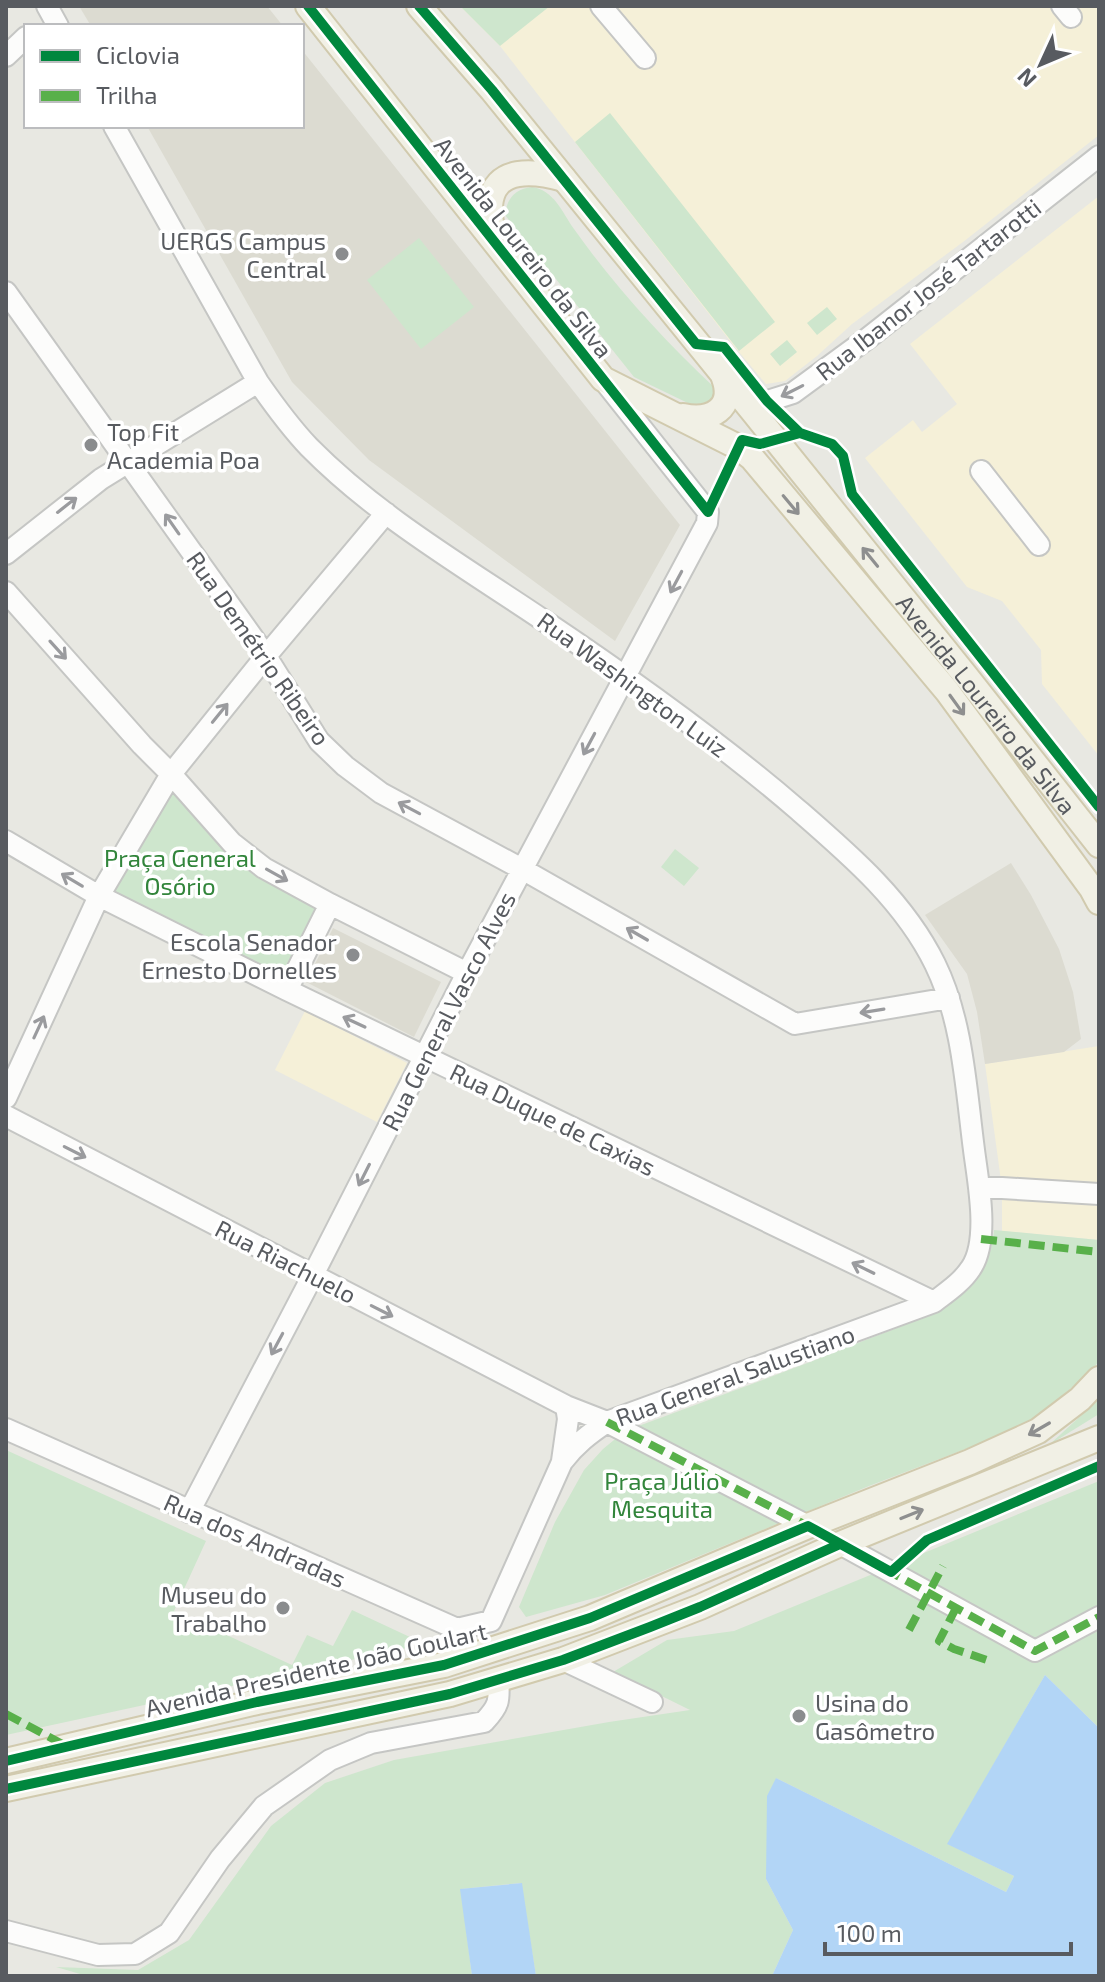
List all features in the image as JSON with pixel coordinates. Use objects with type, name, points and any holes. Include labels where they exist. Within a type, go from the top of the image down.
[{"type":"main road","name":"Avenida Loureiro da Silva","points":[[308,6],[603,379],[738,447],[752,458],[947,691],[1099,902]]},
{"type":"main road","name":"Avenida Loureiro da Silva","points":[[419,6],[492,90],[749,407],[1099,845]]},
{"type":"main road","points":[[495,240],[490,203],[502,181],[527,172],[564,179]]},
{"type":"main road","points":[[673,414],[689,418],[713,415],[725,402],[727,386],[724,378]]},
{"type":"main road","name":"Avenida Presidente João Goulart","points":[[6,1761],[257,1702],[444,1665],[590,1618],[970,1462],[1038,1431],[1080,1399],[1099,1379]]},
{"type":"main road","name":"Avenida Presidente João Goulart","points":[[6,1789],[450,1694],[563,1660],[700,1607],[840,1544],[1099,1438]]},
{"type":"street","points":[[601,6],[645,58]]},
{"type":"street","points":[[6,56],[24,39]]},
{"type":"street","name":"Rua Washington Luiz","points":[[115,128],[258,382],[309,447],[386,513],[626,676],[752,771],[872,876],[903,912],[937,967],[949,998],[961,1051],[979,1188],[980,1244],[972,1267],[953,1288],[934,1302]]},
{"type":"street","name":"Rua Ibanor José Tartarotti","points":[[749,407],[793,393],[868,338],[1099,156]]},
{"type":"street","name":"Rua Demétrio Ribeiro","points":[[6,292],[266,656],[319,741],[345,766],[381,793],[795,1024],[949,998]]},
{"type":"street","name":"Avenida Loureiro da Silva","points":[[603,379],[708,512]]},
{"type":"street","points":[[6,554],[101,479],[258,382]]},
{"type":"street","points":[[981,471],[1039,545]]},
{"type":"street","name":"Rua General Vasco Alves","points":[[189,1512],[467,973],[707,523],[708,512]]},
{"type":"street","points":[[6,1098],[99,896],[171,774],[386,513]]},
{"type":"street","points":[[6,592],[232,843],[264,868],[467,973]]},
{"type":"street","name":"Rua Duque de Caxias","points":[[6,841],[99,896],[287,990],[934,1302]]},
{"type":"street","points":[[287,990],[330,904]]},
{"type":"street","name":"Rua Riachuelo","points":[[6,1116],[566,1406],[607,1422]]},
{"type":"street","points":[[979,1188],[1099,1194]]},
{"type":"street","name":"Rua General Salustiano","points":[[498,1606],[562,1462],[574,1446],[607,1422],[934,1302]]},
{"type":"street","points":[[562,1462],[568,1419],[566,1406]]},
{"type":"street","points":[[607,1422],[808,1526]]},
{"type":"street","name":"Rua dos Andradas","points":[[6,1429],[457,1629],[491,1621],[498,1606]]},
{"type":"street","points":[[840,1544],[1035,1651],[1099,1617]]},
{"type":"street","points":[[563,1660],[652,1702]]},
{"type":"street","points":[[6,1931],[98,1955],[135,1954],[169,1933],[220,1859],[264,1806],[330,1760],[371,1743],[484,1722],[500,1699],[498,1679]]},
{"type":"shaded area","points":[[79,6],[267,6],[281,24],[90,24]]},
{"type":"shaded area","points":[[460,6],[1099,6],[1099,135],[852,324],[785,381],[766,384],[500,46]]},
{"type":"shaded area","name":"UERGS Campus Central","points":[[304,53],[680,525],[615,641],[369,460],[292,382],[148,128],[304,128]]},
{"type":"shaded area","points":[[1099,196],[1099,756],[1042,684],[1041,650],[1002,601],[967,587],[865,458],[913,420],[922,432],[957,404],[910,344]]},
{"type":"shaded area","points":[[1011,863],[1059,949],[1073,992],[1081,1039],[1064,1052],[985,1064],[967,974],[925,915]]},
{"type":"shaded area","name":"Escola Senador Ernesto Dornelles","points":[[333,928],[441,982],[414,1037],[306,982]]},
{"type":"shaded area","points":[[305,1011],[407,1063],[377,1122],[275,1070]]},
{"type":"shaded area","points":[[1099,1046],[1099,1240],[1002,1231],[1002,1188],[985,1064]]},
{"type":"green space","points":[[460,6],[550,6],[500,46]]},
{"type":"green space","points":[[610,113],[775,322],[739,351],[575,142]]},
{"type":"green space","points":[[532,187],[552,197],[623,292],[715,388],[715,396],[709,405],[694,406],[634,377],[505,215],[513,195]]},
{"type":"green space","points":[[419,238],[474,307],[421,349],[367,280]]},
{"type":"green space","points":[[827,307],[837,319],[817,335],[807,323]]},
{"type":"green space","points":[[787,340],[797,352],[780,366],[770,354]]},
{"type":"green space","name":"Praça General Osório","points":[[172,786],[322,906],[286,982],[107,892]]},
{"type":"green space","points":[[675,849],[699,868],[684,886],[661,867]]},
{"type":"green space","name":"Praça Júlio Mesquita","points":[[994,1230],[1099,1240],[1099,1361],[1036,1418],[1015,1430],[869,1486],[605,1595],[526,1617],[519,1607],[555,1522],[584,1470],[603,1449],[625,1431],[771,1377],[943,1307],[978,1277],[989,1255]]},
{"type":"green space","points":[[1099,1399],[1099,1414],[1049,1445]]},
{"type":"green space","points":[[6,1450],[206,1541],[174,1611],[292,1665],[307,1635],[333,1646],[352,1610],[412,1638],[411,1647],[6,1735]]},
{"type":"green space","points":[[1099,1481],[1099,1728],[1045,1675],[948,1844],[1014,1876],[1006,1892],[776,1778],[766,1879],[793,1930],[772,1976],[536,1976],[521,1883],[461,1889],[472,1976],[87,1976],[56,1967],[138,1970],[189,1940],[271,1826],[325,1783],[394,1760],[690,1710],[613,1672],[667,1640],[734,1631]]},
{"type":"water","points":[[1045,1675],[1099,1728],[1099,1976],[772,1976],[793,1930],[766,1879],[767,1796],[776,1778],[1006,1892],[1014,1876],[947,1844]]},
{"type":"water","points":[[522,1883],[536,1976],[472,1976],[460,1889]]},
{"type":"marked path","points":[[981,1239],[1099,1252]]},
{"type":"marked path","points":[[607,1422],[808,1526]]},
{"type":"marked path","points":[[909,1630],[943,1566]]},
{"type":"marked path","points":[[885,1569],[1035,1651],[1099,1617]]},
{"type":"marked path","points":[[956,1608],[939,1641],[990,1661]]},
{"type":"marked path","points":[[6,1714],[66,1746]]},
{"type":"cycle path","points":[[308,6],[708,512],[742,440],[760,444],[800,433]]},
{"type":"cycle path","points":[[419,6],[492,90],[696,344],[724,347],[767,401],[800,433],[832,444],[843,456],[852,494],[1099,807]]},
{"type":"cycle path","points":[[6,1761],[257,1702],[444,1665],[590,1618],[808,1526],[891,1572],[927,1540],[1099,1466]]},
{"type":"cycle path","points":[[6,1789],[450,1694],[563,1660],[650,1627],[840,1544]]},
{"type":"place","name":"UERGS Campus Central","points":[[342,254]]},
{"type":"place","name":"Top Fit Academia Poa","points":[[91,445]]},
{"type":"place","name":"Escola Senador Ernesto Dornelles","points":[[353,955]]},
{"type":"place","name":"Museu do Trabalho","points":[[283,1608]]},
{"type":"place","name":"Usina do Gasômetro","points":[[799,1716]]}]
